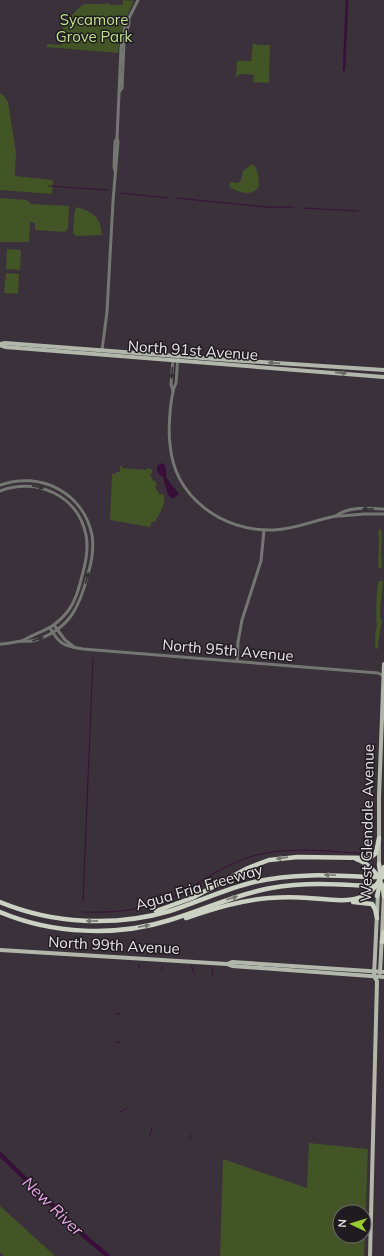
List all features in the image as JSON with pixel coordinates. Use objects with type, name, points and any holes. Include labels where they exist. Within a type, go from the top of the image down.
[{"type":"highway","points":[[131,918],[169,907],[192,898],[248,868],[264,862],[291,857],[372,857],[376,853],[380,838]]},
{"type":"highway","points":[[349,858],[363,862],[370,867],[382,881]]},
{"type":"highway","points":[[379,864],[384,897]]},
{"type":"highway","points":[[378,896],[384,867]]},
{"type":"highway","name":"Agua Fria Freeway","points":[[0,902],[35,914],[72,920],[98,921],[131,918],[169,911],[253,882],[284,876],[312,874],[369,876],[382,881]]},
{"type":"highway","points":[[169,921],[182,919],[232,904],[258,899],[354,899],[368,894],[382,881]]},
{"type":"highway","name":"Agua Fria Freeway","points":[[0,912],[23,920],[50,926],[84,930],[129,929],[169,921],[243,895],[271,888],[317,883],[368,886],[382,881]]},
{"type":"highway","points":[[343,900],[371,903],[374,907],[377,918]]},
{"type":"highway","points":[[0,916],[36,926],[50,926]]},
{"type":"highway","points":[[382,942],[384,932]]},
{"type":"main road","name":"North 91st Avenue","points":[[0,344],[5,347],[102,350],[213,363],[384,377]]},
{"type":"main road","name":"North 91st Avenue","points":[[33,347],[76,353],[229,360],[384,370]]},
{"type":"main road","points":[[76,353],[84,351],[97,352],[102,350]]},
{"type":"main road","points":[[213,363],[218,361],[227,362],[229,360]]},
{"type":"main road","points":[[323,372],[324,366]]},
{"type":"main road","name":"West Glendale Avenue","points":[[379,864],[379,796],[384,664]]},
{"type":"main road","name":"West Glendale Avenue","points":[[382,976],[384,891]]},
{"type":"main road","name":"West Glendale Avenue","points":[[374,973],[378,896]]},
{"type":"main road","name":"North 99th Avenue","points":[[0,950],[227,964],[232,962],[301,968],[333,973],[374,973],[382,971]]},
{"type":"main road","name":"North 99th Avenue","points":[[301,968],[330,968],[374,973],[382,976]]},
{"type":"main road","points":[[330,968],[333,973],[338,969]]},
{"type":"main road","points":[[370,1256],[377,981],[374,973]]},
{"type":"main road","points":[[377,981],[382,976]]},
{"type":"street","points":[[102,350],[107,312],[113,201],[115,173],[117,168],[119,92],[122,88],[124,43],[129,18],[138,0]]},
{"type":"street","points":[[175,358],[171,384],[173,391],[169,436],[170,450],[176,472],[185,488],[202,508],[220,519],[237,525],[264,530],[289,528],[336,516],[384,514]]},
{"type":"street","points":[[0,484],[27,480],[41,482],[64,492],[81,509],[88,521],[92,538],[92,554],[84,591],[80,602],[66,622],[36,641],[0,644]]},
{"type":"street","points":[[0,491],[13,487],[38,487],[60,496],[76,511],[86,535],[86,560],[79,588],[70,608],[50,628],[22,641]]},
{"type":"street","points":[[336,516],[341,512],[353,510],[384,509]]},
{"type":"street","points":[[237,662],[238,642],[242,620],[261,561],[264,530]]},
{"type":"street","points":[[54,625],[65,640],[76,648]]},
{"type":"street","name":"North 95th Avenue","points":[[50,628],[64,644],[70,647],[102,652],[378,673],[384,676]]},
{"type":"street","name":"North 95th Avenue","points":[[378,673],[384,671]]},
{"type":"green space","name":"Sycamore Grove Park","points":[[123,0],[134,1],[120,39],[118,53],[47,47],[47,44],[61,45],[64,26],[74,13],[83,5],[108,3],[110,5],[123,5]]},
{"type":"green space","points":[[253,43],[258,45],[270,45],[270,80],[267,83],[253,82],[254,75],[240,74],[237,77],[236,76],[237,61],[251,61]]},
{"type":"green space","points":[[0,93],[8,102],[16,153],[15,176],[53,180],[52,194],[0,190]]},
{"type":"green space","points":[[251,165],[254,165],[258,173],[259,186],[257,189],[253,192],[246,193],[237,191],[230,187],[229,185],[231,182],[238,183],[241,180],[243,171]]},
{"type":"green space","points":[[0,198],[27,200],[31,204],[69,206],[68,228],[65,232],[35,230],[35,223],[30,222],[29,242],[0,242]]},
{"type":"green space","points":[[76,207],[95,216],[100,224],[102,235],[76,236],[73,233]]},
{"type":"green space","points":[[7,249],[21,250],[20,270],[6,269]]},
{"type":"green space","points":[[6,273],[19,274],[18,294],[4,293]]},
{"type":"green space","points":[[120,466],[122,466],[122,468],[146,470],[147,468],[152,470],[152,473],[150,474],[153,481],[155,481],[157,485],[155,487],[160,495],[163,494],[164,501],[162,509],[155,522],[152,522],[150,527],[110,520],[112,474],[120,472]]},
{"type":"green space","points":[[379,529],[381,530],[382,535],[382,564],[381,568],[378,569],[378,532]]},
{"type":"green space","points":[[379,581],[383,581],[380,611],[380,618],[382,620],[377,649],[375,648],[375,634],[377,626],[376,610]]},
{"type":"green space","points":[[309,1143],[368,1149],[366,1204],[332,1204],[332,1244],[364,1244],[364,1256],[220,1256],[223,1159],[307,1188]]},
{"type":"green space","points":[[0,1206],[55,1256],[4,1256],[0,1252]]},
{"type":"shaded area","points":[[162,463],[165,465],[168,480],[179,494],[173,499],[168,495],[163,477],[158,471],[157,466]]},
{"type":"waterway","points":[[344,70],[347,0]]},
{"type":"waterway","points":[[49,186],[107,190]]},
{"type":"waterway","points":[[121,193],[168,198]]},
{"type":"waterway","points":[[176,198],[266,207],[294,207]]},
{"type":"waterway","points":[[303,208],[358,211]]},
{"type":"waterway","points":[[83,901],[93,658]]},
{"type":"waterway","points":[[83,912],[132,910],[155,904],[177,895],[231,864],[265,853],[310,850],[371,854]]},
{"type":"waterway","points":[[139,964],[139,969]]},
{"type":"waterway","points":[[191,966],[194,973]]},
{"type":"waterway","points":[[212,975],[213,968]]},
{"type":"waterway","points":[[120,1112],[127,1108]]},
{"type":"waterway","points":[[150,1135],[152,1127]]},
{"type":"waterway","points":[[190,1139],[191,1135]]},
{"type":"waterway","name":"New River","points":[[0,1154],[83,1235],[108,1256]]}]
